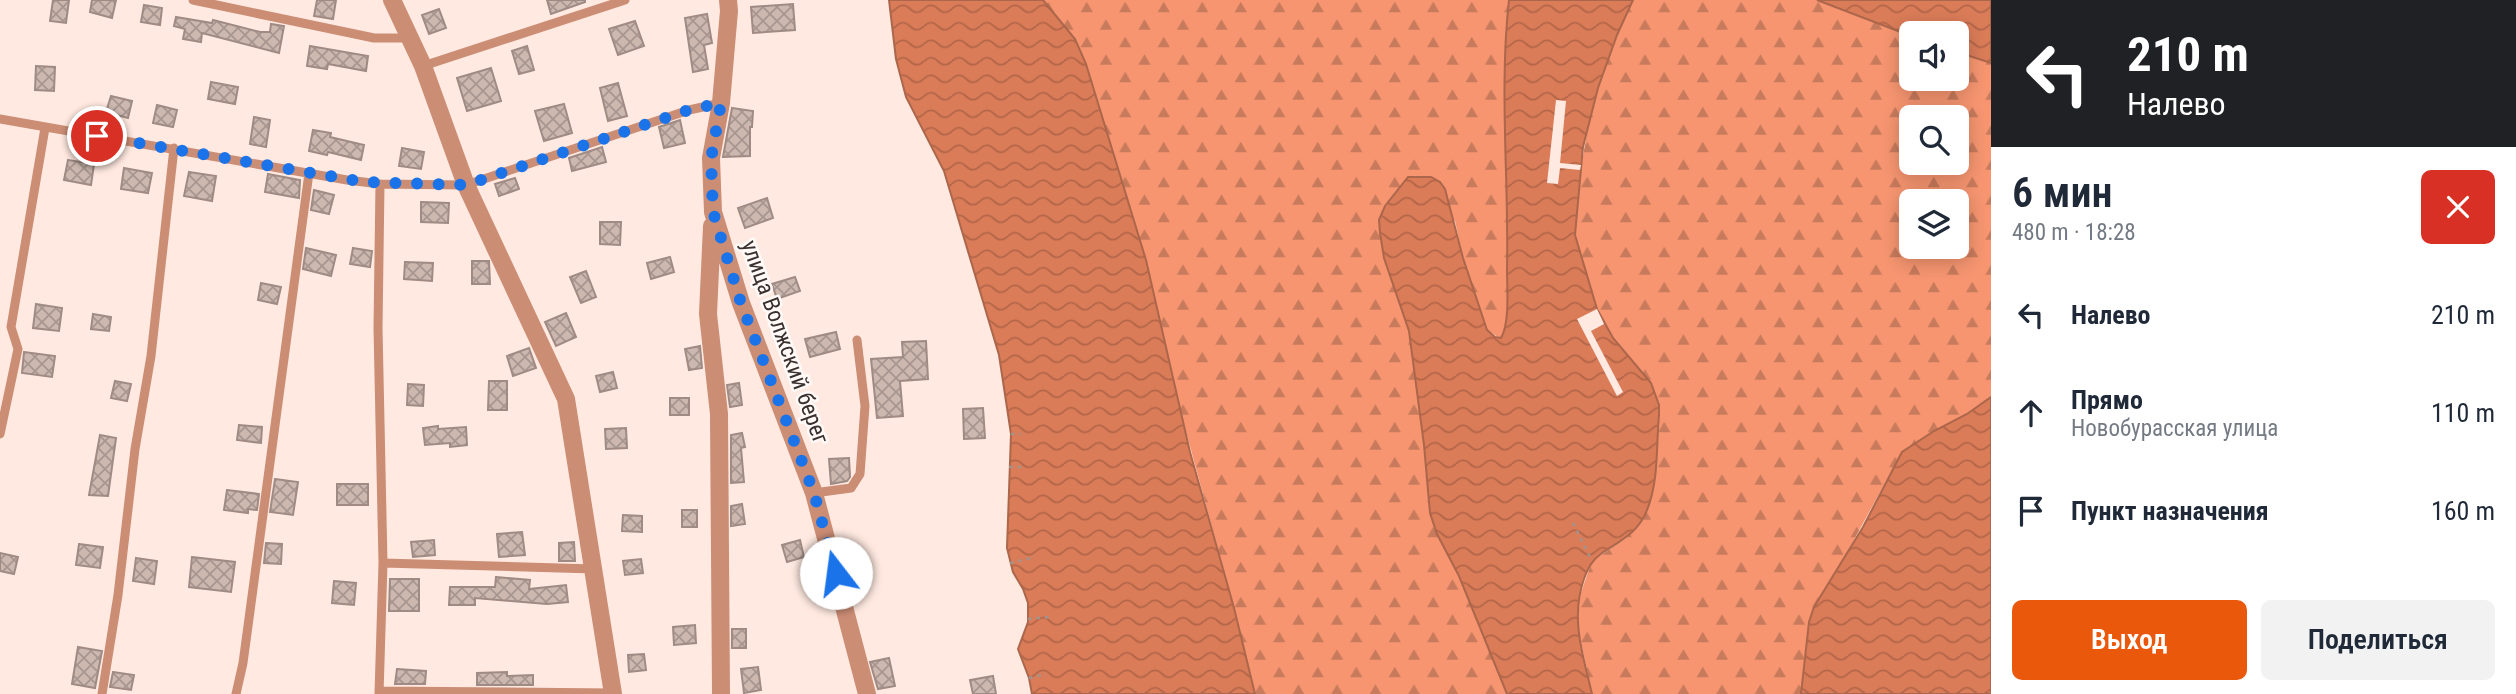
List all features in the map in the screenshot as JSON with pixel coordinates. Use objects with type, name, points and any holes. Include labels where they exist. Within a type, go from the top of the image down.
[{"type":"street","points":[[392,0],[423,66],[466,185],[566,399],[613,694]]},
{"type":"street","name":"улица Волжский берег","points":[[727,0],[730,12],[721,103],[711,159],[713,212],[741,303],[814,493],[867,694]]},
{"type":"street","points":[[713,212],[708,314],[719,414],[721,694]]},
{"type":"lane","points":[[194,0],[374,38],[409,38]]},
{"type":"lane","points":[[423,66],[625,0]]},
{"type":"lane","points":[[0,119],[380,184],[466,185],[689,110],[721,103]]},
{"type":"lane","points":[[0,434],[18,349],[11,327],[45,128]]},
{"type":"lane","points":[[102,694],[118,595],[135,449],[151,356],[174,148]]},
{"type":"lane","points":[[236,694],[243,663],[309,173]]},
{"type":"lane","points":[[380,184],[379,379],[383,563],[379,692],[613,694]]},
{"type":"lane","points":[[814,493],[852,488],[860,474],[865,406],[857,340]]},
{"type":"lane","points":[[383,563],[594,569]]},
{"type":"path","points":[[1010,434],[1021,434]]},
{"type":"path","points":[[1009,467],[1021,467]]},
{"type":"path","points":[[1573,523],[1592,561]]},
{"type":"path","points":[[1010,563],[1035,557]]},
{"type":"path","points":[[1028,619],[1049,617]]},
{"type":"path","points":[[1029,678],[1046,674]]},
{"type":"green space","points":[[1043,0],[1509,0],[1504,101],[1507,305],[1506,324],[1501,339],[1487,330],[1463,258],[1455,221],[1396,191],[1379,220],[1384,258],[1409,331],[1430,513],[1507,694],[1255,694],[1086,64],[1075,39]]},
{"type":"green space","points":[[1633,0],[1817,0],[1899,31],[1899,91],[1969,91],[1969,56],[1991,63],[1991,397],[1902,452],[1809,622],[1801,694],[1592,694],[1576,618],[1578,601],[1592,561],[1625,539],[1637,527],[1653,490],[1659,415],[1658,401],[1647,379],[1616,342],[1598,309],[1587,285],[1576,248],[1575,222],[1584,148],[1595,96],[1611,47]]},
{"type":"water","points":[[889,0],[1043,0],[1075,39],[1086,64],[1146,260],[1190,452],[1255,694],[1032,694],[1018,649],[1028,622],[1028,603],[1013,572],[1007,548],[1011,434],[999,355],[944,171],[906,97],[896,59]]},
{"type":"water","points":[[1509,0],[1633,0],[1598,88],[1583,147],[1575,235],[1597,309],[1613,338],[1651,383],[1659,405],[1656,463],[1654,487],[1644,518],[1628,535],[1596,558],[1584,579],[1578,622],[1592,694],[1507,694],[1430,513],[1409,331],[1384,258],[1380,233],[1379,220],[1385,206],[1408,177],[1431,177],[1440,182],[1445,189],[1463,258],[1487,330],[1495,337],[1501,338],[1506,323],[1507,305],[1504,101]]},
{"type":"water","points":[[1817,0],[1991,0],[1991,63],[1969,56],[1969,21],[1899,21],[1899,31]]},
{"type":"water","points":[[1991,397],[1991,694],[1801,694],[1809,622],[1814,607],[1863,527],[1902,452]]},
{"type":"pier","points":[[1556,100],[1566,101],[1560,163],[1581,165],[1580,170],[1560,168],[1558,184],[1547,183]]},
{"type":"pier","points":[[1597,309],[1604,324],[1591,331],[1623,392],[1617,396],[1577,319]]},
{"type":"building","points":[[53,0],[69,0],[66,23],[50,21]]},
{"type":"building","points":[[92,0],[116,0],[112,18],[90,12]]},
{"type":"building","points":[[317,0],[336,0],[333,19],[314,16]]},
{"type":"building","points":[[547,0],[585,0],[585,2],[551,14]]},
{"type":"building","points":[[793,4],[795,30],[753,33],[751,7]]},
{"type":"building","points":[[144,5],[162,8],[160,25],[141,22]]},
{"type":"building","points":[[439,9],[446,28],[429,34],[422,15]]},
{"type":"building","points":[[707,14],[712,43],[704,45],[708,69],[693,72],[685,18]]},
{"type":"building","points":[[176,17],[212,23],[213,20],[260,32],[270,32],[271,24],[284,26],[279,53],[202,33],[201,42],[183,39],[185,29],[174,26]]},
{"type":"building","points":[[635,21],[644,46],[618,55],[609,29]]},
{"type":"building","points":[[310,46],[368,56],[366,71],[328,64],[327,69],[307,66]]},
{"type":"building","points":[[527,46],[534,70],[519,74],[512,51]]},
{"type":"building","points":[[36,66],[55,67],[54,91],[35,90]]},
{"type":"building","points":[[491,68],[501,101],[467,111],[457,78]]},
{"type":"building","points":[[211,82],[238,87],[235,104],[208,99]]},
{"type":"building","points":[[618,83],[627,116],[608,121],[600,88]]},
{"type":"building","points":[[111,96],[132,101],[128,118],[106,112]]},
{"type":"building","points":[[564,104],[572,133],[544,141],[535,111]]},
{"type":"building","points":[[157,105],[177,110],[173,127],[153,123]]},
{"type":"building","points":[[732,108],[753,111],[750,156],[723,157]]},
{"type":"building","points":[[254,117],[270,120],[266,147],[250,144]]},
{"type":"building","points":[[680,120],[685,143],[664,148],[659,127]]},
{"type":"building","points":[[313,130],[331,133],[330,137],[364,145],[361,160],[328,152],[327,155],[309,151]]},
{"type":"building","points":[[602,147],[606,162],[572,171],[569,158]]},
{"type":"building","points":[[402,148],[424,152],[421,169],[399,166]]},
{"type":"building","points":[[68,160],[94,164],[91,185],[64,180]]},
{"type":"building","points":[[124,168],[152,173],[148,193],[121,189]]},
{"type":"building","points":[[189,172],[216,176],[212,201],[184,196]]},
{"type":"building","points":[[268,174],[300,180],[299,198],[265,192]]},
{"type":"building","points":[[515,178],[519,189],[499,196],[495,184]]},
{"type":"building","points":[[314,190],[334,195],[329,214],[311,210]]},
{"type":"building","points":[[767,198],[773,218],[745,228],[738,208]]},
{"type":"building","points":[[421,202],[449,203],[448,223],[421,222]]},
{"type":"building","points":[[600,222],[621,222],[620,245],[600,244]]},
{"type":"building","points":[[306,248],[336,255],[331,276],[303,269]]},
{"type":"building","points":[[353,248],[372,251],[370,267],[350,264]]},
{"type":"building","points":[[670,257],[674,272],[651,279],[647,263]]},
{"type":"building","points":[[472,261],[489,261],[490,284],[472,284]]},
{"type":"building","points":[[405,262],[433,263],[432,281],[404,279]]},
{"type":"building","points":[[586,271],[596,297],[581,303],[570,277]]},
{"type":"building","points":[[795,277],[800,291],[777,299],[772,284]]},
{"type":"building","points":[[261,283],[281,287],[277,304],[258,300]]},
{"type":"building","points":[[36,304],[62,308],[59,331],[33,328]]},
{"type":"building","points":[[566,313],[576,337],[556,346],[545,322]]},
{"type":"building","points":[[93,314],[111,317],[109,331],[91,329]]},
{"type":"building","points":[[836,332],[840,349],[810,357],[805,339]]},
{"type":"building","points":[[926,341],[928,379],[900,381],[903,416],[877,418],[871,359],[903,357],[902,342]]},
{"type":"building","points":[[700,346],[702,368],[689,370],[685,349]]},
{"type":"building","points":[[529,348],[536,368],[513,376],[507,356]]},
{"type":"building","points":[[24,352],[55,356],[52,377],[22,373]]},
{"type":"building","points":[[613,372],[617,388],[600,392],[596,376]]},
{"type":"building","points":[[115,381],[131,384],[127,401],[111,398]]},
{"type":"building","points":[[489,381],[507,381],[507,410],[488,410]]},
{"type":"building","points":[[739,383],[742,405],[730,407],[727,385]]},
{"type":"building","points":[[408,384],[424,385],[423,406],[407,405]]},
{"type":"building","points":[[670,398],[689,398],[689,415],[670,415]]},
{"type":"building","points":[[983,408],[985,438],[964,439],[963,409]]},
{"type":"building","points":[[239,425],[262,427],[261,443],[237,440]]},
{"type":"building","points":[[438,426],[438,429],[466,427],[467,445],[425,445],[423,428]]},
{"type":"building","points":[[626,428],[627,448],[606,449],[605,429]]},
{"type":"building","points":[[742,433],[745,447],[741,448],[744,482],[731,483],[731,435]]},
{"type":"building","points":[[100,435],[116,438],[108,496],[89,495]]},
{"type":"building","points":[[849,458],[850,477],[847,481],[831,484],[829,459]]},
{"type":"building","points":[[275,479],[298,482],[293,515],[270,512]]},
{"type":"building","points":[[337,484],[368,484],[368,505],[337,505]]},
{"type":"building","points":[[227,490],[259,494],[257,510],[248,509],[248,513],[224,510]]},
{"type":"building","points":[[742,504],[745,524],[731,526],[731,506]]},
{"type":"building","points":[[682,510],[697,510],[697,527],[682,527]]},
{"type":"building","points":[[623,515],[642,516],[642,532],[622,531]]},
{"type":"building","points":[[522,532],[525,555],[499,557],[497,534]]},
{"type":"building","points":[[434,540],[435,555],[413,557],[411,542]]},
{"type":"building","points":[[800,540],[804,557],[787,562],[782,545]]},
{"type":"building","points":[[574,542],[575,561],[559,561],[559,543]]},
{"type":"building","points":[[266,543],[282,544],[281,564],[264,563]]},
{"type":"building","points":[[79,544],[103,547],[100,568],[76,565]]},
{"type":"building","points":[[0,553],[18,557],[14,574],[0,571]]},
{"type":"building","points":[[192,557],[235,562],[231,592],[189,587]]},
{"type":"building","points":[[136,558],[157,561],[154,584],[133,581]]},
{"type":"building","points":[[641,559],[643,573],[625,575],[623,561]]},
{"type":"building","points":[[496,577],[530,580],[529,589],[566,585],[568,602],[547,604],[475,598],[475,605],[449,605],[450,587],[495,587]]},
{"type":"building","points":[[390,579],[419,579],[419,611],[389,611]]},
{"type":"building","points":[[334,581],[356,583],[354,605],[332,603]]},
{"type":"building","points":[[695,625],[696,643],[674,645],[673,627]]},
{"type":"building","points":[[732,629],[746,629],[746,648],[732,648]]},
{"type":"building","points":[[78,647],[102,651],[95,688],[72,684]]},
{"type":"building","points":[[644,654],[646,670],[629,672],[628,655]]},
{"type":"building","points":[[889,658],[895,686],[878,689],[870,662]]},
{"type":"building","points":[[758,667],[761,690],[744,693],[741,669]]},
{"type":"building","points":[[397,669],[426,671],[425,684],[395,684]]},
{"type":"building","points":[[113,672],[134,675],[131,690],[110,687]]},
{"type":"building","points":[[507,672],[507,676],[533,675],[533,685],[477,685],[477,673]]},
{"type":"building","points":[[993,676],[996,694],[973,694],[970,680]]},
{"type":"route","points":[[97,136],[347,180],[380,184],[466,185],[689,110],[721,103],[711,159],[713,212],[741,303],[814,493],[836,573]]}]
